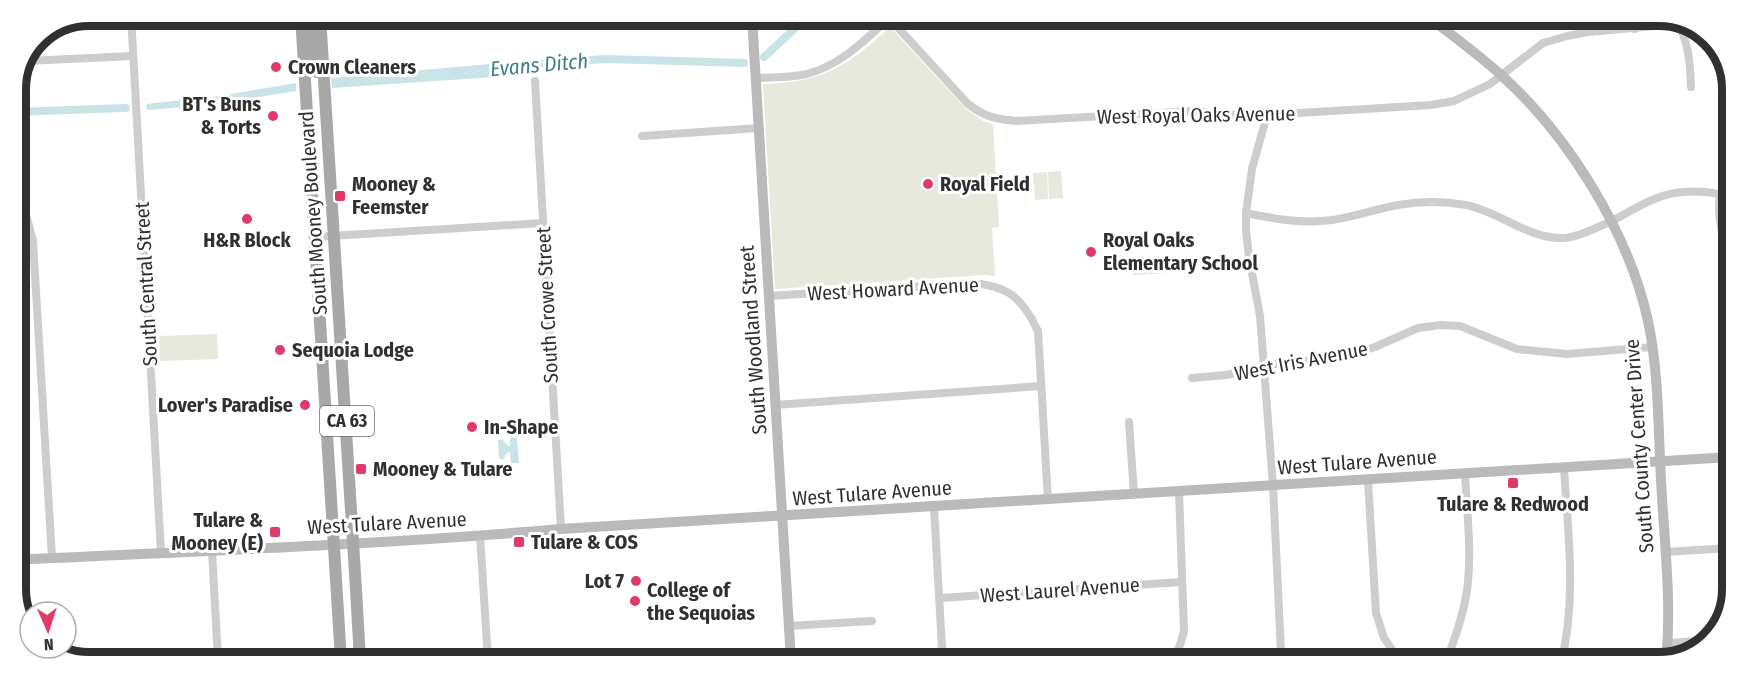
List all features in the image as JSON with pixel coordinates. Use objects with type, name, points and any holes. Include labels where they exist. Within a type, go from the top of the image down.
[{"type":"main road","name":"South Mooney Boulevard","points":[[302,26],[341,652]]},
{"type":"main road","points":[[312,26],[314,56],[326,123]]},
{"type":"main road","name":"South Mooney Boulevard","points":[[321,26],[360,652]]},
{"type":"street","name":"South Central Street","points":[[132,26],[161,554]]},
{"type":"street","name":"South Woodland Street","points":[[753,26],[790,652]]},
{"type":"street","points":[[756,78],[794,76],[821,69],[854,50],[881,26]]},
{"type":"street","name":"West Royal Oaks Avenue","points":[[897,26],[968,104],[981,114],[999,120],[1016,121],[1193,111],[1267,115],[1443,103],[1474,93],[1490,84],[1543,43],[1588,32],[1655,26]]},
{"type":"street","name":"South County Center Drive","points":[[1440,26],[1501,75],[1556,136],[1582,172],[1612,221],[1631,265],[1648,321],[1652,347],[1669,604],[1667,652]]},
{"type":"street","points":[[1682,30],[1689,51],[1691,87]]},
{"type":"street","points":[[32,61],[133,56]]},
{"type":"street","name":"South Crowe Street","points":[[535,81],[561,529]]},
{"type":"street","points":[[1267,115],[1252,169],[1246,213],[1249,257],[1260,316],[1273,486],[1281,652]]},
{"type":"street","points":[[642,136],[759,128]]},
{"type":"street","points":[[1246,213],[1286,221],[1306,222],[1332,220],[1398,205],[1447,202],[1494,213],[1537,235],[1567,238],[1612,221],[1653,199],[1671,193],[1693,191],[1720,194],[1718,209],[1722,236]]},
{"type":"street","points":[[26,216],[33,242],[52,558]]},
{"type":"street","points":[[315,237],[543,223]]},
{"type":"street","name":"West Howard Avenue","points":[[769,296],[972,284],[989,285],[1015,296],[1028,310],[1038,331],[1041,386]]},
{"type":"street","name":"West Iris Avenue","points":[[1192,378],[1227,375],[1263,365],[1348,356],[1418,328],[1442,324],[1460,326],[1517,349],[1567,354],[1652,347]]},
{"type":"street","points":[[775,405],[1041,386],[1048,500]]},
{"type":"street","points":[[1129,422],[1134,494]]},
{"type":"street","name":"West Tulare Avenue","points":[[26,559],[354,544],[561,529],[1722,457]]},
{"type":"street","points":[[1562,652],[1568,621],[1570,583],[1564,468]]},
{"type":"street","points":[[1450,652],[1458,633],[1467,591],[1469,558],[1465,474]]},
{"type":"street","points":[[1368,480],[1376,613],[1384,638],[1394,652]]},
{"type":"street","points":[[1175,652],[1180,646],[1184,631],[1179,491]]},
{"type":"street","points":[[934,507],[944,652]]},
{"type":"street","points":[[480,536],[487,652]]},
{"type":"street","points":[[1665,552],[1722,548]]},
{"type":"street","points":[[212,551],[217,652]]},
{"type":"street","name":"West Laurel Avenue","points":[[940,598],[1181,582]]},
{"type":"street","points":[[789,626],[872,621]]},
{"type":"street","points":[[1668,643],[1696,641]]},
{"type":"shaded area","points":[[890,27],[966,109],[983,121],[993,124],[999,227],[992,228],[995,276],[775,289],[763,84],[802,80],[833,70],[861,52]]},
{"type":"shaded area","points":[[1061,171],[1063,198],[1049,199],[1048,172]]},
{"type":"shaded area","points":[[1047,172],[1048,199],[1035,200],[1033,173]]},
{"type":"shaded area","points":[[1169,259],[1170,273],[1133,275],[1132,262]]},
{"type":"shaded area","points":[[217,334],[218,359],[160,361],[159,336]]},
{"type":"water","points":[[524,61],[525,75],[332,88],[331,78]]},
{"type":"water","points":[[296,83],[296,91],[208,105],[147,110],[146,104],[219,96]]},
{"type":"water","points":[[510,438],[517,438],[519,463],[511,463],[510,452],[503,460],[499,458],[498,440],[502,439],[510,446]]},
{"type":"waterway","name":"Evans Ditch","points":[[764,57],[797,26]]},
{"type":"waterway","name":"Evans Ditch","points":[[515,66],[607,59],[744,63]]},
{"type":"waterway","name":"Evans Ditch","points":[[26,112],[126,108]]},
{"type":"place","name":"Crown Cleaners","points":[[276,67]]},
{"type":"place","name":"BT's Buns & Torts","points":[[273,116]]},
{"type":"place","name":"Royal Field","points":[[928,184]]},
{"type":"place","name":"Mooney & Feemster","points":[[340,196]]},
{"type":"place","name":"H&R Block","points":[[247,219]]},
{"type":"place","name":"Royal Oaks Elementary School","points":[[1091,252]]},
{"type":"place","name":"Sequoia Lodge","points":[[280,350]]},
{"type":"place","name":"Lover's Paradise","points":[[305,405]]},
{"type":"place","name":"In-Shape","points":[[472,427]]},
{"type":"place","name":"Mooney & Tulare","points":[[361,469]]},
{"type":"place","name":"Tulare & Redwood","points":[[1513,483]]},
{"type":"place","name":"Tulare & Mooney (E)","points":[[275,532]]},
{"type":"place","name":"Tulare & COS","points":[[519,542]]},
{"type":"place","name":"Lot 7","points":[[636,581]]},
{"type":"place","name":"College of the Sequoias","points":[[635,601]]}]
